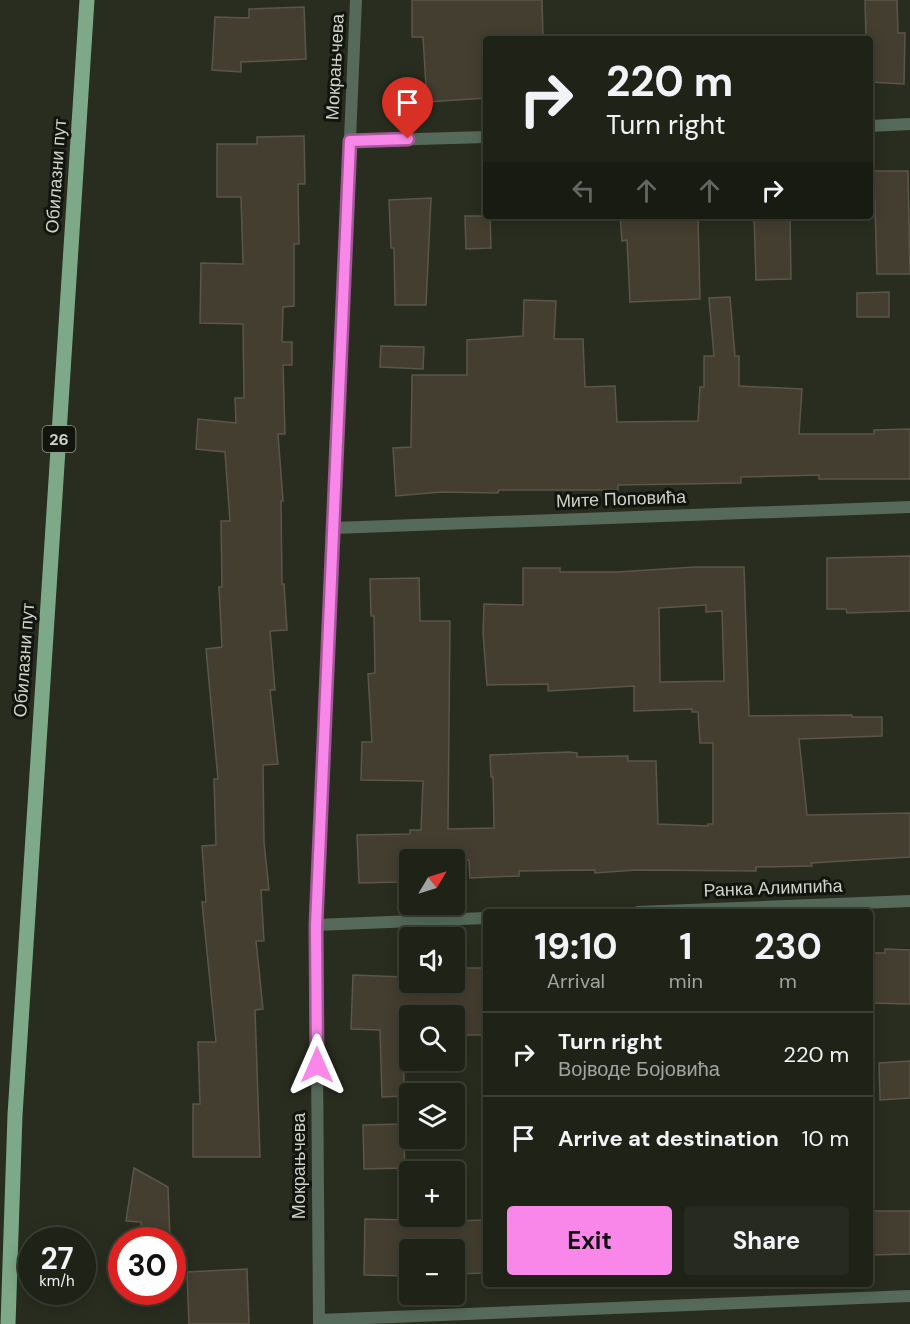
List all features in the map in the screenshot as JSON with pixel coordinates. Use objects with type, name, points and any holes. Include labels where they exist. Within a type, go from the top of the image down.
[{"type":"main road","name":"Обилазни пут","points":[[8,1324],[15,1114],[87,0]]},
{"type":"street","name":"Мокрањчева","points":[[319,1322],[316,925],[356,0]]},
{"type":"street","points":[[873,126],[910,124]]},
{"type":"street","points":[[350,141],[483,137]]},
{"type":"street","name":"Мите Поповића","points":[[334,528],[910,507]]},
{"type":"street","name":"Ранка Алимпића","points":[[712,909],[910,901]]},
{"type":"street","points":[[316,925],[483,918]]},
{"type":"street","points":[[319,1322],[910,1296]]},
{"type":"building","points":[[412,0],[542,0],[543,36],[483,36],[483,98],[427,102],[423,37],[412,37]]},
{"type":"building","points":[[865,0],[897,0],[898,33],[905,33],[904,84],[873,82],[873,36],[866,36]]},
{"type":"building","points":[[304,7],[306,59],[241,62],[241,72],[212,70],[215,17],[249,18],[249,9]]},
{"type":"building","points":[[304,136],[305,184],[298,184],[299,244],[294,244],[294,306],[283,307],[282,342],[292,342],[292,365],[283,365],[285,434],[278,434],[283,501],[281,501],[282,584],[284,584],[287,630],[270,631],[275,690],[270,690],[278,764],[263,765],[264,842],[269,890],[261,890],[264,941],[256,941],[263,1009],[255,1010],[260,1157],[193,1157],[193,1104],[200,1104],[198,1042],[216,1042],[202,902],[206,902],[202,846],[216,845],[214,779],[218,779],[206,649],[222,647],[219,587],[222,587],[221,521],[230,521],[225,452],[196,449],[198,419],[236,423],[235,398],[244,398],[243,324],[200,323],[201,263],[243,264],[241,197],[217,197],[217,144],[257,144],[257,137]]},
{"type":"building","points":[[874,171],[908,171],[910,274],[877,274]]},
{"type":"building","points":[[431,198],[426,305],[395,305],[394,248],[391,248],[389,200]]},
{"type":"building","points":[[465,216],[483,216],[483,219],[490,219],[491,248],[466,249]]},
{"type":"building","points":[[620,219],[698,219],[700,299],[630,302],[627,240],[622,241]]},
{"type":"building","points":[[754,219],[790,219],[791,279],[756,280]]},
{"type":"building","points":[[889,292],[889,317],[857,317],[857,293]]},
{"type":"building","points":[[730,297],[735,356],[739,356],[739,386],[802,389],[799,434],[874,434],[874,430],[910,429],[910,479],[819,479],[819,475],[741,477],[741,483],[618,485],[618,490],[499,490],[498,493],[441,492],[396,496],[393,448],[411,447],[412,375],[467,375],[467,340],[523,336],[524,300],[556,301],[554,339],[583,339],[585,387],[615,386],[617,422],[698,421],[700,387],[704,387],[704,356],[714,356],[709,298]]},
{"type":"building","points":[[381,346],[424,347],[423,369],[380,367]]},
{"type":"building","points":[[910,556],[910,611],[847,613],[846,609],[827,609],[827,558]]},
{"type":"building","points":[[744,567],[749,716],[882,717],[882,736],[799,739],[807,815],[910,813],[910,857],[811,863],[812,866],[756,867],[756,871],[636,870],[595,873],[595,870],[519,871],[519,876],[470,878],[469,860],[465,860],[465,849],[399,849],[399,882],[359,883],[357,835],[410,834],[410,830],[421,830],[423,781],[361,780],[362,742],[372,742],[368,674],[375,673],[374,616],[371,616],[370,579],[419,578],[420,621],[450,621],[448,829],[494,828],[490,755],[569,752],[577,753],[577,757],[628,756],[628,761],[656,761],[658,824],[708,826],[708,824],[713,824],[713,743],[700,743],[698,712],[692,712],[692,709],[634,711],[634,686],[548,691],[548,684],[487,685],[483,633],[484,604],[523,605],[523,568],[560,568],[560,572]],"holes":[[[706,605],[706,612],[722,611],[724,681],[660,682],[659,608]]]},
{"type":"building","points":[[885,949],[910,950],[910,1004],[873,1003],[873,953],[885,953]]},
{"type":"building","points":[[465,968],[483,968],[483,1035],[465,1035],[465,1005],[399,1005],[399,1071],[404,1071],[404,1083],[399,1083],[399,1096],[382,1097],[380,1030],[351,1029],[353,975],[399,977],[399,993],[465,993]]},
{"type":"building","points":[[910,1061],[910,1098],[880,1100],[879,1063]]},
{"type":"building","points":[[399,1124],[399,1149],[404,1149],[405,1161],[399,1161],[399,1168],[364,1169],[363,1125]]},
{"type":"building","points":[[134,1168],[168,1187],[170,1227],[141,1227],[141,1222],[126,1221]]},
{"type":"building","points":[[873,1211],[910,1211],[910,1254],[873,1255]]},
{"type":"building","points":[[365,1219],[399,1220],[399,1227],[465,1227],[465,1221],[483,1220],[483,1273],[465,1274],[465,1239],[399,1239],[399,1276],[364,1275]]},
{"type":"building","points":[[247,1269],[249,1324],[189,1324],[187,1272]]},
{"type":"route","points":[[317,1065],[316,925],[350,141],[408,139]]}]
